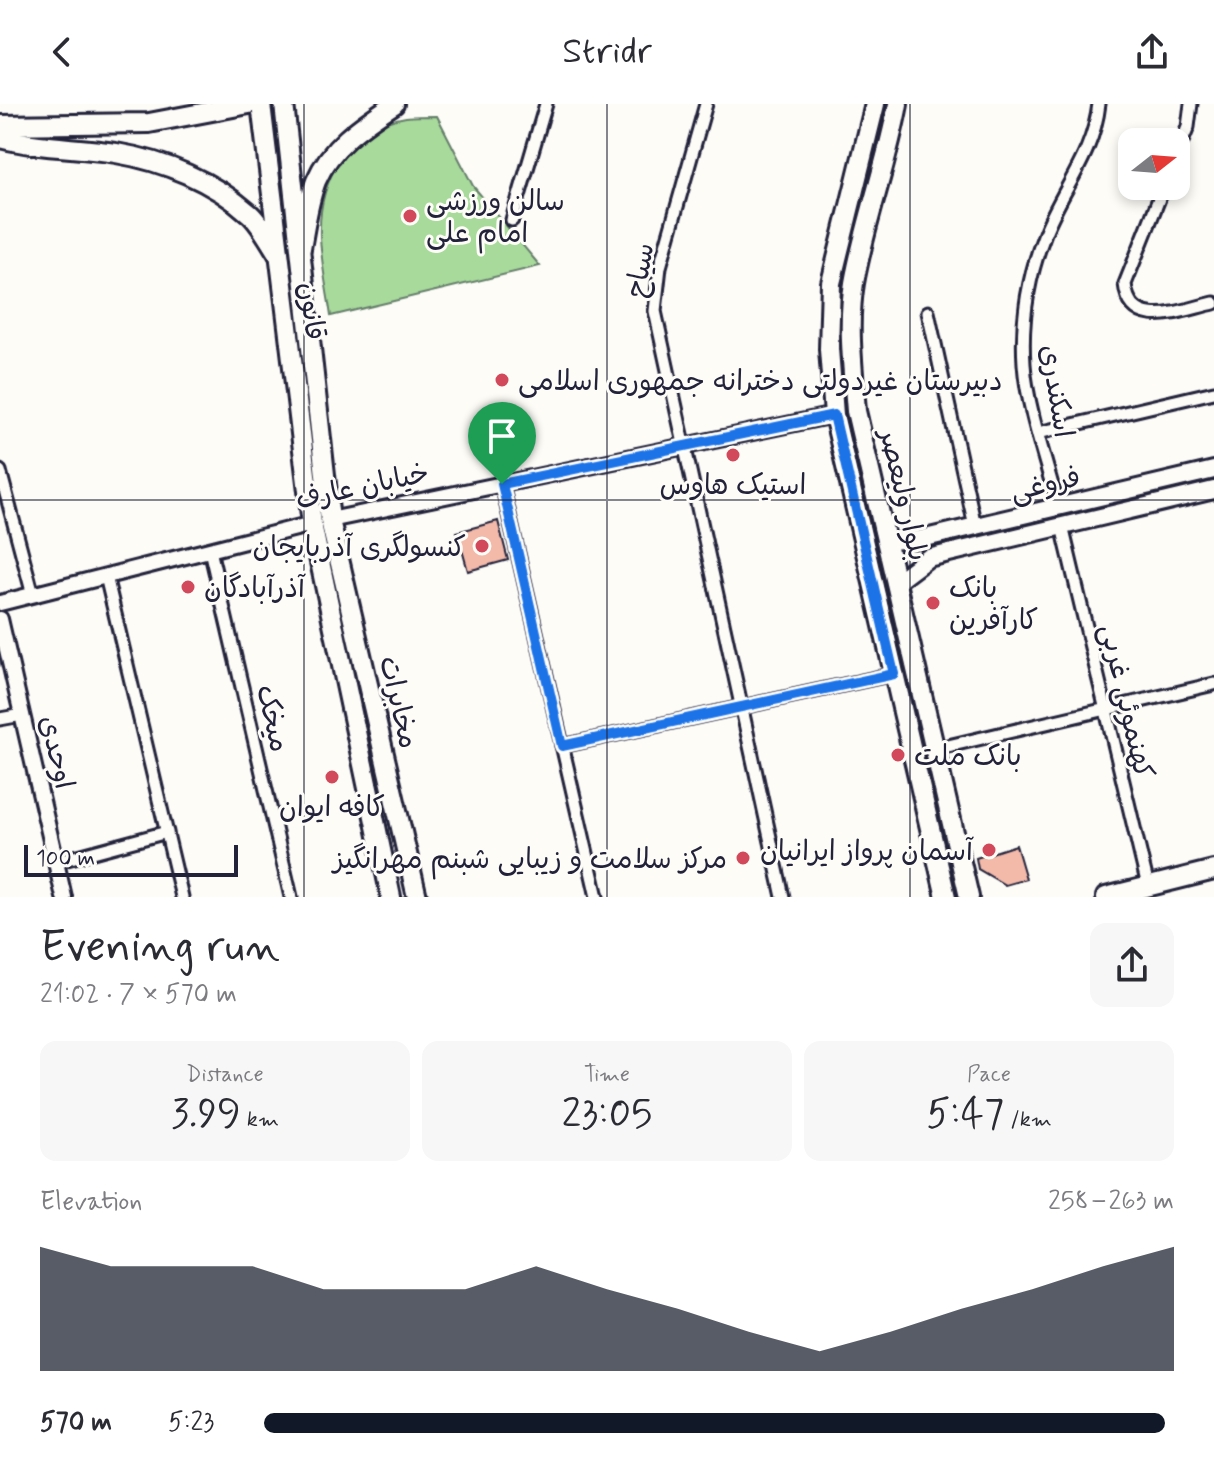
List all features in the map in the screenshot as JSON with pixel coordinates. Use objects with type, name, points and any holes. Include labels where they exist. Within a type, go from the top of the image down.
[{"type":"main road","name":"قانون","points":[[261,104],[278,254],[321,522]]},
{"type":"main road","name":"قانون","points":[[284,104],[301,248],[321,522]]},
{"type":"main road","points":[[301,248],[315,183],[331,153],[359,127],[394,104]]},
{"type":"main road","name":"بلوار ولیعصر","points":[[875,104],[831,283],[829,349],[834,415],[946,897]]},
{"type":"main road","name":"بلوار ولیعصر","points":[[898,104],[854,286],[851,349],[856,411],[969,897]]},
{"type":"main road","points":[[0,125],[149,123],[242,106]]},
{"type":"main road","points":[[0,138],[25,145],[116,153],[165,164],[206,184],[251,215],[278,254]]},
{"type":"main road","name":"فروغى","points":[[887,541],[921,539],[1214,471]]},
{"type":"main road","name":"فروغى","points":[[896,582],[928,558],[1214,490]]},
{"type":"main road","name":"مخابرات","points":[[321,522],[391,897]]},
{"type":"main road","name":"مخابرات","points":[[321,522],[417,897]]},
{"type":"main road","points":[[904,716],[926,711]]},
{"type":"main road","points":[[1106,897],[1214,870]]},
{"type":"street","points":[[512,220],[546,104]]},
{"type":"street","name":"سیاح","points":[[706,104],[660,267],[655,311],[783,897]]},
{"type":"street","name":"اسکندری","points":[[1058,507],[1024,365],[1026,296],[1046,231],[1075,177],[1096,126],[1099,104]]},
{"type":"street","points":[[1188,128],[1191,104]]},
{"type":"street","points":[[1158,200],[1125,284],[1126,297],[1133,308],[1145,315],[1214,303]]},
{"type":"street","points":[[928,312],[975,526]]},
{"type":"street","points":[[1038,433],[1214,392]]},
{"type":"street","name":"خیابان عارف","points":[[0,603],[321,522],[834,415]]},
{"type":"street","points":[[0,471],[33,595]]},
{"type":"street","points":[[502,484],[597,897]]},
{"type":"street","name":"کهنموئی غربی","points":[[1062,526],[1148,886]]},
{"type":"street","name":"میخک","points":[[210,550],[291,897]]},
{"type":"street","points":[[106,576],[182,897]]},
{"type":"street","name":"اوحدی","points":[[0,619],[64,897]]},
{"type":"street","points":[[562,746],[894,674]]},
{"type":"street","points":[[935,749],[1214,684]]},
{"type":"street","points":[[0,719],[22,715]]},
{"type":"street","points":[[56,862],[167,832]]},
{"type":"green space","name":"سالن ورزشی امام علی","points":[[437,116],[473,186],[540,266],[331,316],[320,236],[321,215],[324,195],[340,159],[353,144],[386,122],[406,117]]},
{"type":"building","name":"کنسولگری آذربایجان","points":[[498,521],[508,560],[468,571],[457,532]]},
{"type":"building","points":[[1016,845],[1026,879],[1005,885],[978,869],[976,858]]},
{"type":"place","name":"سالن ورزشی امام علی","points":[[410,216]]},
{"type":"place","name":"دبیرستان غیردولتی دخترانه جمهوری اسلامی","points":[[502,380]]},
{"type":"place","name":"استیک هاوس","points":[[733,455]]},
{"type":"place","name":"کنسولگری آذربایجان","points":[[482,546]]},
{"type":"place","name":"آذرآبادگان","points":[[188,587]]},
{"type":"place","name":"بانک کارآفرین","points":[[933,603]]},
{"type":"place","name":"بانک ملت","points":[[898,755]]},
{"type":"place","name":"کافه ایوان","points":[[332,777]]},
{"type":"place","name":"آسمان پرواز ایرانیان","points":[[989,850]]},
{"type":"place","name":"مرکز سلامت و زیبایی شبنم مهرانگیز","points":[[743,858]]},
{"type":"route","points":[[834,415],[894,674],[562,746],[502,484],[834,415]]}]
